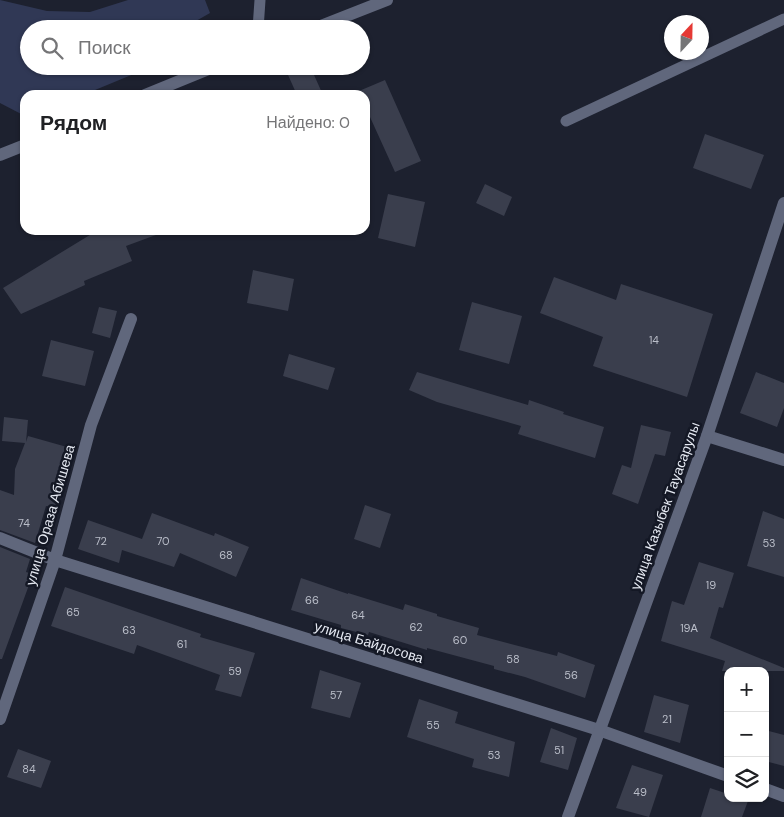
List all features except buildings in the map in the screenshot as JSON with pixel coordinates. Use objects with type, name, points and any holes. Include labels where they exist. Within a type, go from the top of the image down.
[{"type":"street","points":[[336,20],[386,0]]},
{"type":"street","points":[[157,90],[194,75]]},
{"type":"street","points":[[0,155],[20,147]]},
{"type":"street","name":"улица Казыбек Тауасарулы","points":[[568,817],[707,436],[784,203]]},
{"type":"street","name":"улица Ораза Абишева","points":[[0,720],[55,560],[91,425],[131,319]]},
{"type":"street","points":[[707,436],[784,460]]},
{"type":"street","name":"улица Байдосова","points":[[0,538],[55,560],[599,730],[724,775]]},
{"type":"street","points":[[769,791],[784,796]]},
{"type":"lane","points":[[259,20],[260,0]]},
{"type":"lane","points":[[566,121],[784,19]]},
{"type":"shaded area","points":[[0,0],[47,11],[90,12],[128,0],[205,0],[210,13],[198,20],[20,20],[20,75],[131,75],[95,90],[20,90],[20,113],[0,103]]}]
